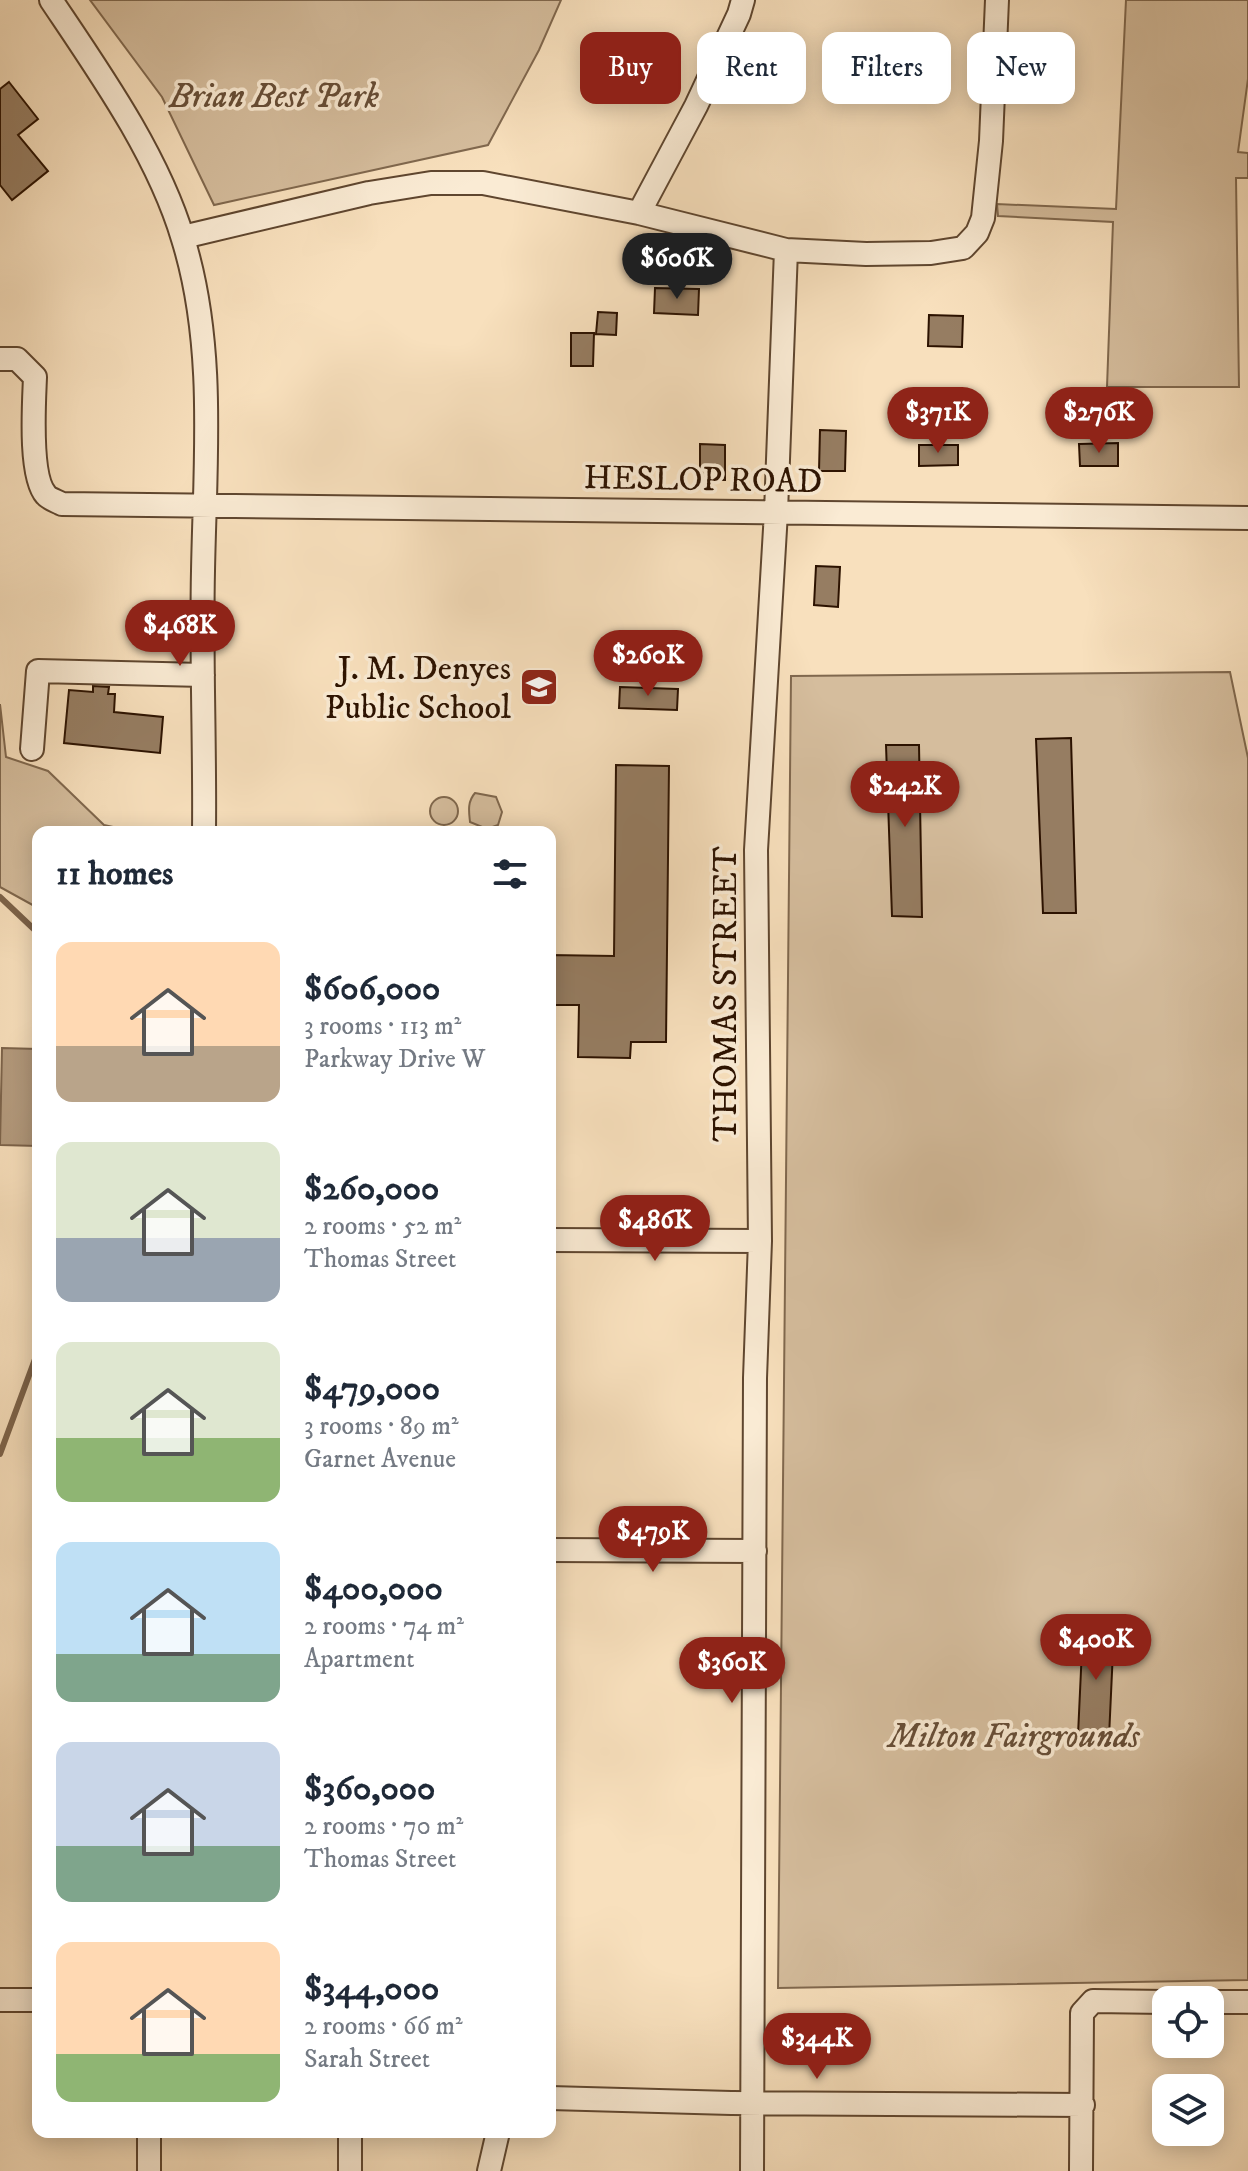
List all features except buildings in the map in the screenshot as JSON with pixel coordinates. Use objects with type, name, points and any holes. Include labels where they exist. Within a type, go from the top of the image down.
[{"type":"street","points":[[51,0],[143,147],[183,237],[195,283],[203,341],[204,826]]},
{"type":"street","points":[[639,213],[696,106],[743,0]]},
{"type":"street","points":[[183,237],[369,193],[431,183],[483,183],[639,213],[786,250],[866,254],[931,253],[963,248],[977,233],[983,218],[991,141],[997,0]]},
{"type":"street","name":"THOMAS STREET","points":[[752,2171],[755,1378],[760,1241],[756,850],[776,512],[786,250]]},
{"type":"street","name":"HESLOP ROAD","points":[[0,359],[17,359],[35,377],[37,478],[46,496],[62,504],[1248,518]]},
{"type":"street","points":[[32,749],[38,671],[203,675]]},
{"type":"street","points":[[556,1240],[760,1241]]},
{"type":"street","points":[[556,1550],[755,1551]]},
{"type":"street","points":[[0,2000],[32,2000]]},
{"type":"street","points":[[1081,2171],[1082,2020],[1086,2006],[1093,2001],[1152,2002]]},
{"type":"street","points":[[1224,2002],[1248,2002]]},
{"type":"street","points":[[556,2098],[1083,2105]]},
{"type":"street","points":[[149,2138],[149,2171]]},
{"type":"street","points":[[350,2138],[350,2171]]},
{"type":"street","points":[[489,2171],[497,2138]]},
{"type":"green space","name":"Brian Best Park","points":[[90,0],[561,0],[539,50],[488,145],[214,205],[162,97]]},
{"type":"green space","points":[[1126,0],[1248,0],[1248,79],[1238,152],[1248,153],[1248,178],[1236,178],[1239,387],[1107,387],[1113,222],[998,216],[997,204],[1116,209]]},
{"type":"green space","name":"Milton Fairgrounds","points":[[1230,672],[1248,758],[1248,1980],[778,1988],[791,676]]},
{"type":"green space","points":[[0,704],[6,757],[48,771],[109,826],[32,826],[32,905],[0,887]]},
{"type":"green space","points":[[475,793],[496,797],[502,812],[498,825],[480,826],[470,822],[472,796]]},
{"type":"green space","points":[[444,797],[454,801],[458,811],[454,821],[444,825],[434,821],[430,811],[434,801]]},
{"type":"shaded area","points":[[2,1048],[32,1049],[32,1146],[0,1145]]},
{"type":"waterway","points":[[0,897],[32,927]]},
{"type":"waterway","points":[[0,1454],[32,1367]]},
{"type":"place","name":"J. M. Denyes Public School","points":[[539,687]]}]
